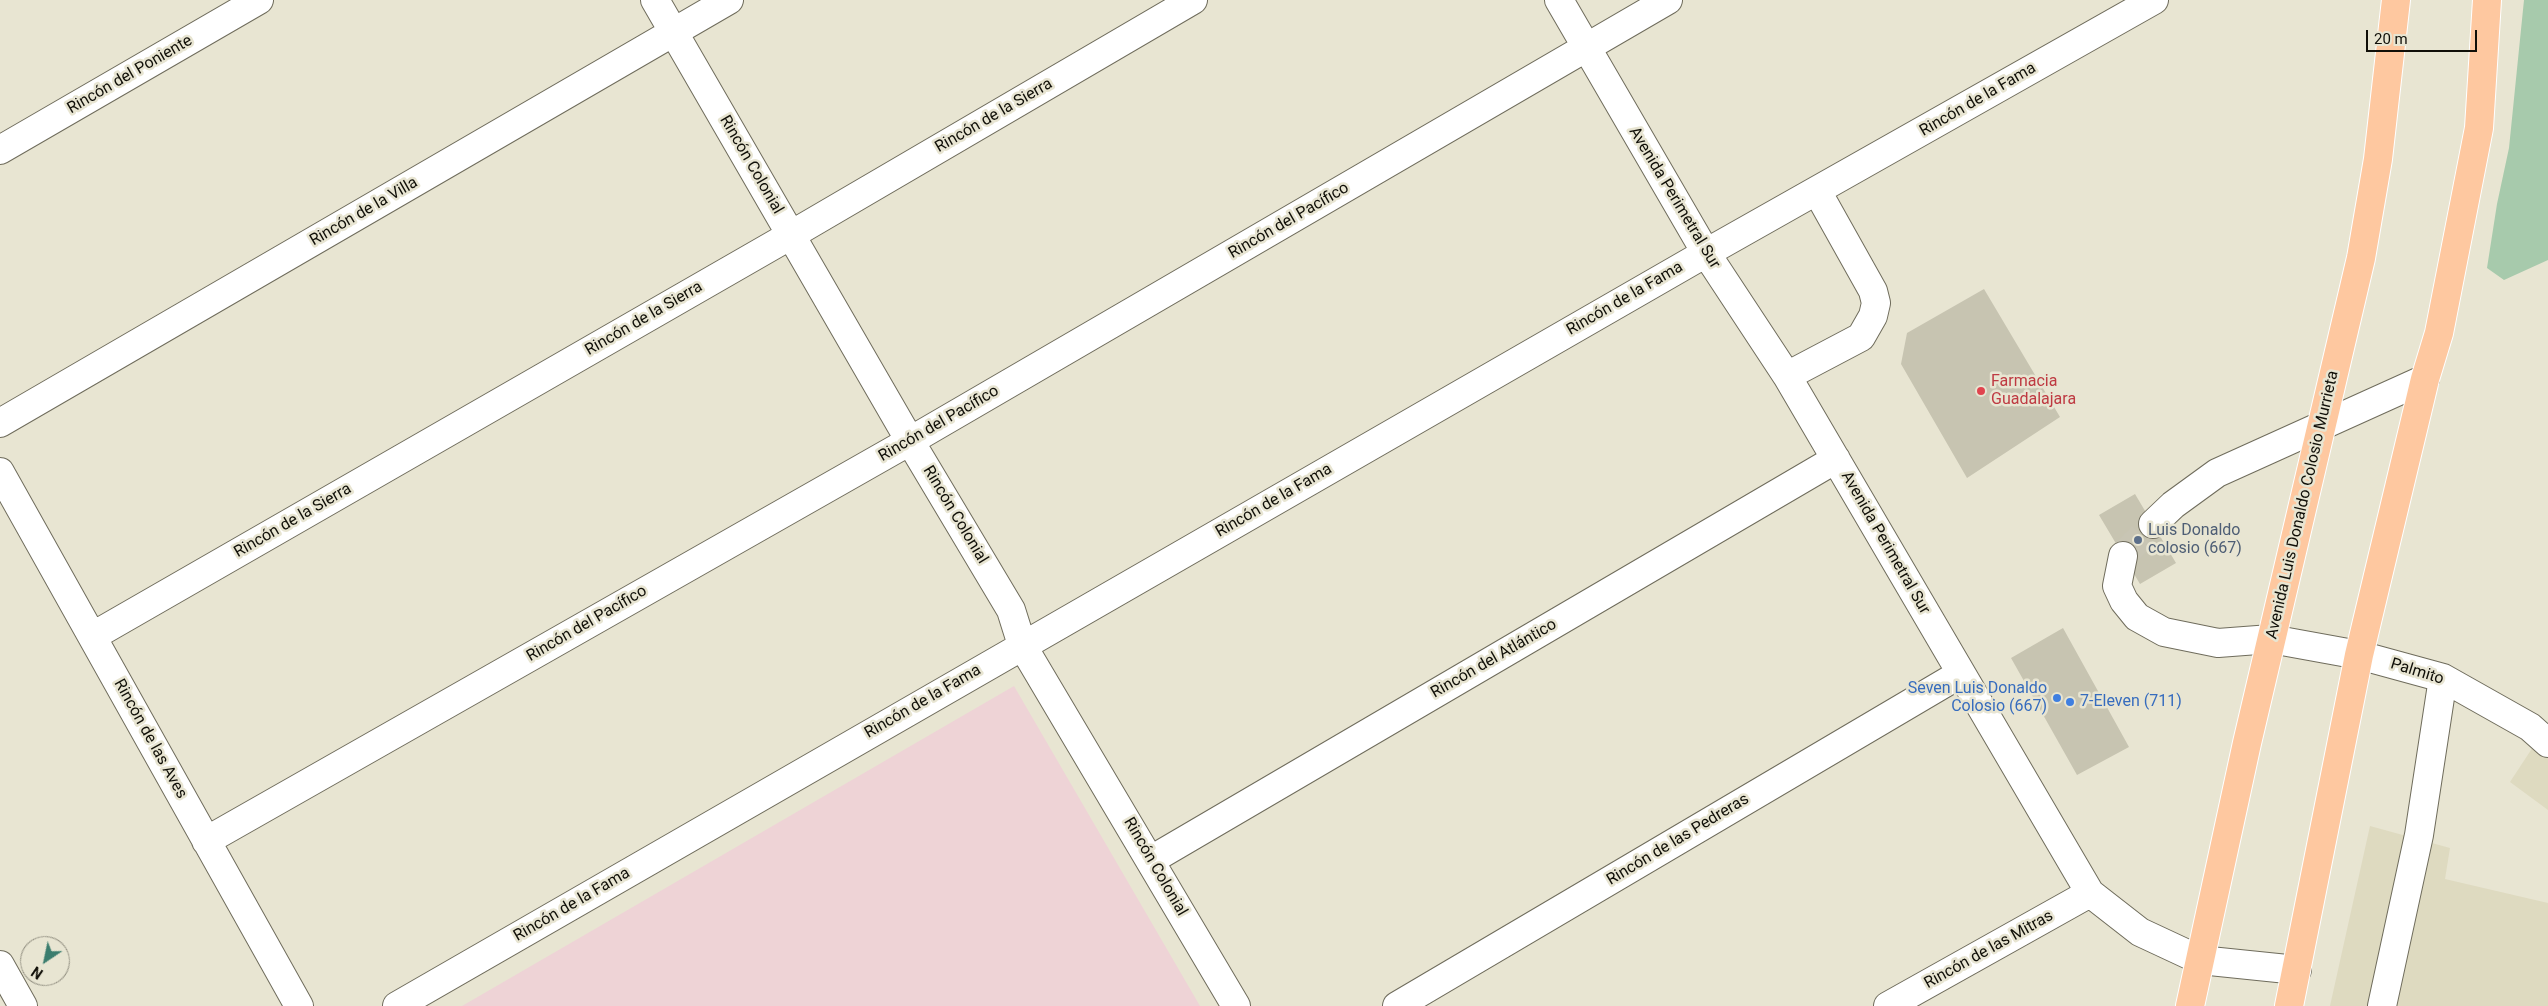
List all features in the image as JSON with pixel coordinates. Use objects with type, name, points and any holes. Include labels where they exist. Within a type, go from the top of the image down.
[{"type":"main road","name":"Avenida Luis Donaldo Colosio Murrieta","points":[[2190,1006],[2271,639],[2362,258],[2378,159],[2396,0]]},
{"type":"main road","points":[[2289,1006],[2359,654],[2425,379],[2439,333],[2479,128],[2487,0]]},
{"type":"street","name":"Rincón del Poniente","points":[[0,150],[259,0]]},
{"type":"street","name":"Rincón Colonial","points":[[655,0],[910,441],[1011,610],[1022,645],[1152,860],[1236,1006]]},
{"type":"street","name":"Rincón de la Villa","points":[[0,423],[729,0]]},
{"type":"street","name":"Rincón de la Sierra","points":[[93,636],[791,235],[1193,0]]},
{"type":"street","name":"Avenida Perimetral Sur","points":[[1559,0],[1706,254],[1787,376],[2090,893],[2140,932],[2200,960],[2297,970]]},
{"type":"street","name":"Rincón del Pacífico","points":[[206,841],[910,441],[1668,0]]},
{"type":"street","name":"Rincón de la Fama","points":[[396,1006],[1022,645],[2154,0]]},
{"type":"street","points":[[1787,376],[1861,337],[1873,316],[1876,303],[1873,291],[1818,191]]},
{"type":"street","points":[[2153,524],[2173,505],[2217,472],[2425,379]]},
{"type":"street","name":"Rincón del Atlántico","points":[[1152,860],[1836,459]]},
{"type":"street","name":"Rincón de las Aves","points":[[0,472],[299,1006]]},
{"type":"street","name":"Palmito","points":[[2123,556],[2117,586],[2124,601],[2137,617],[2164,632],[2218,643],[2271,639],[2359,654],[2443,678],[2530,727],[2548,743]]},
{"type":"street","name":"Rincón de las Pedreras","points":[[1397,1006],[1960,674]]},
{"type":"street","points":[[2382,1006],[2419,836],[2443,678]]},
{"type":"street","name":"Rincón de las Mitras","points":[[1888,1006],[2090,893]]},
{"type":"street","points":[[0,965],[23,1006]]},
{"type":"shaded area","points":[[1014,686],[1200,1006],[462,1006]]},
{"type":"shaded area","points":[[2548,724],[2548,810],[2510,782]]},
{"type":"shaded area","points":[[2370,826],[2450,848],[2445,879],[2548,903],[2548,1006],[2330,1006]]},
{"type":"green space","points":[[2524,0],[2548,0],[2548,260],[2504,280],[2487,268],[2497,204],[2509,148]]},
{"type":"building","name":"Farmacia Guadalajara","points":[[1984,289],[2060,417],[1967,478],[1901,364],[1907,333]]},
{"type":"building","name":"Luis Donaldo colosio (667)","points":[[2135,494],[2176,563],[2140,584],[2099,515]]},
{"type":"building","name":"7-Eleven (711)","points":[[2063,628],[2129,747],[2077,775],[2011,658]]},
{"type":"tunnel","points":[[2123,556],[2153,524]]},
{"type":"place","name":"Farmacia Guadalajara","points":[[1981,391]]},
{"type":"place","name":"Luis Donaldo colosio (667)","points":[[2138,540]]},
{"type":"place","name":"Seven Luis Donaldo Colosio (667)","points":[[2057,698]]},
{"type":"place","name":"7-Eleven (711)","points":[[2070,702]]}]
